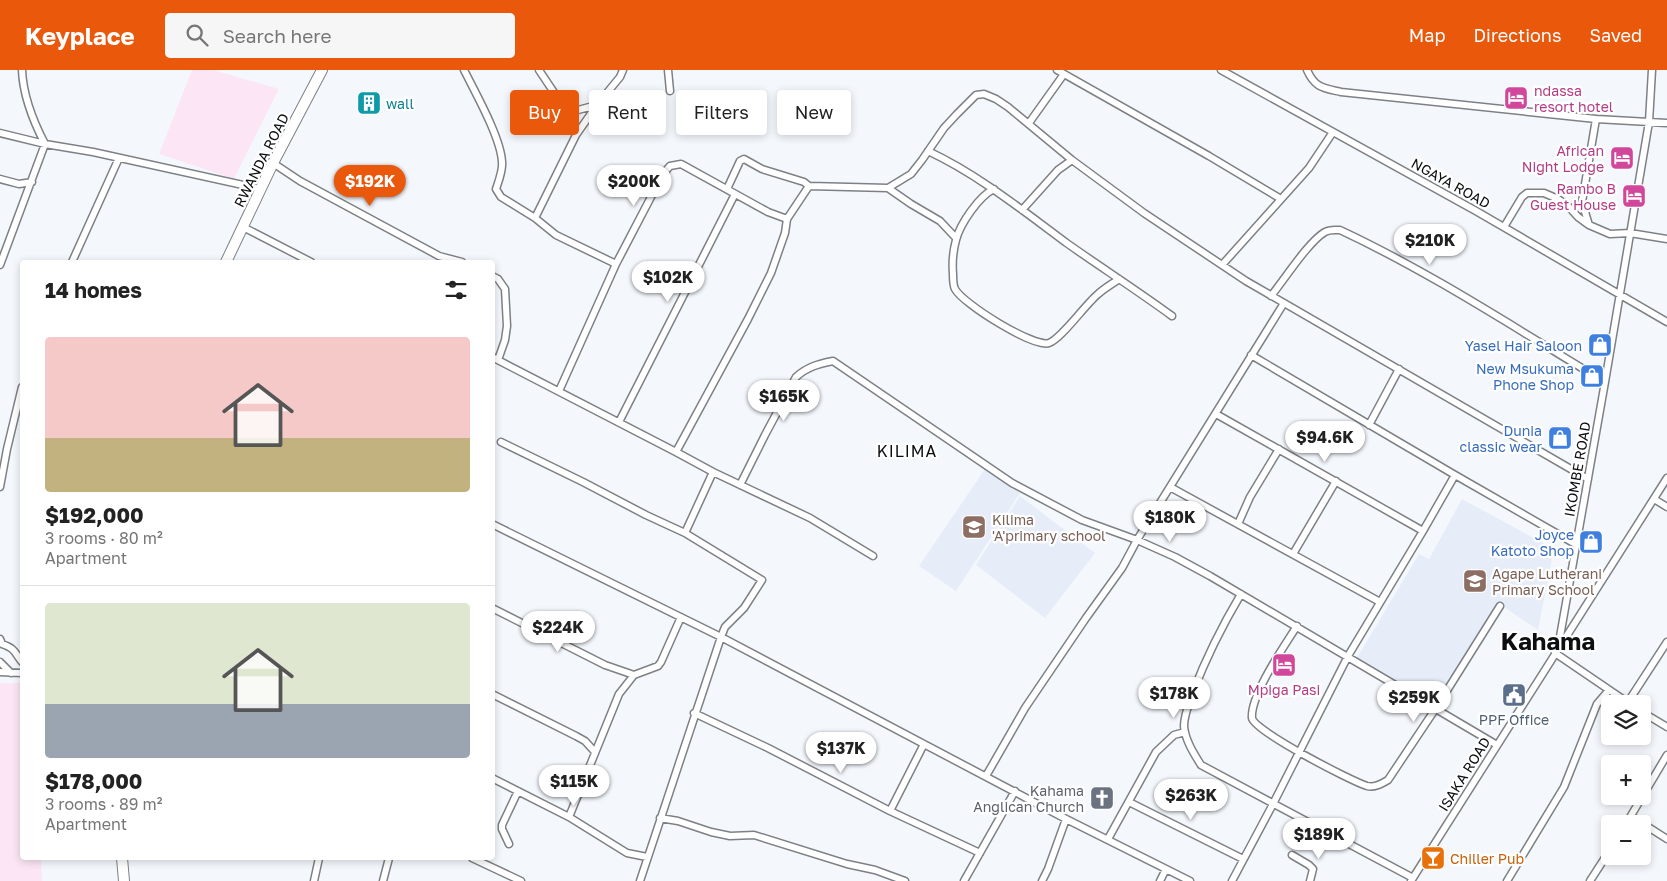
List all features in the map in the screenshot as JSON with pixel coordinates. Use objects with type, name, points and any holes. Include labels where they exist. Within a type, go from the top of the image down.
[{"type":"highway","name":"RWANDA ROAD","points":[[227,260],[273,163],[322,70]]},
{"type":"highway","points":[[121,880],[125,860]]},
{"type":"street","points":[[0,265],[45,144],[25,95],[22,70]]},
{"type":"street","points":[[464,70],[498,144],[502,162],[500,180],[496,188],[501,197],[556,234],[616,264]]},
{"type":"street","points":[[539,70],[563,106],[578,110],[589,107]]},
{"type":"street","points":[[609,90],[623,70]]},
{"type":"street","points":[[668,70],[670,91]]},
{"type":"street","points":[[1057,70],[1281,199]]},
{"type":"street","name":"NGAYA ROAD","points":[[1222,70],[1504,227],[1667,322]]},
{"type":"street","points":[[1307,70],[1316,85],[1324,89],[1341,92],[1596,120],[1667,123]]},
{"type":"street","name":"IKOMBE ROAD","points":[[1556,650],[1577,545],[1649,122],[1652,70]]},
{"type":"street","points":[[1029,123],[1064,74]]},
{"type":"street","points":[[888,188],[910,174],[944,128],[976,95],[984,94],[996,99],[1029,123],[1072,160],[1144,213],[1222,265],[1271,296],[1588,479]]},
{"type":"street","points":[[534,218],[576,134],[589,116]]},
{"type":"street","points":[[1589,225],[1582,202],[1596,120]]},
{"type":"street","points":[[1222,265],[1309,168],[1333,132]]},
{"type":"street","points":[[0,133],[261,189]]},
{"type":"street","points":[[928,151],[958,166],[994,189],[1172,316]]},
{"type":"street","points":[[73,260],[118,158]]},
{"type":"street","points":[[727,189],[740,161],[744,159],[762,169],[804,182],[809,186],[888,188],[940,221],[956,238]]},
{"type":"street","points":[[1022,210],[1051,177],[1072,160]]},
{"type":"street","points":[[273,163],[300,181],[440,256],[455,260]]},
{"type":"street","points":[[559,391],[616,264],[663,174],[670,166],[681,164],[768,212],[787,219]]},
{"type":"street","points":[[0,179],[19,184],[32,182]]},
{"type":"street","points":[[676,452],[771,273],[785,233],[787,219],[809,186]]},
{"type":"street","points":[[994,189],[985,193],[956,238],[952,259],[955,289],[998,324],[1040,344],[1049,343],[1057,338],[1098,294],[1119,279]]},
{"type":"street","points":[[1504,227],[1522,197],[1527,193],[1544,193],[1558,199],[1589,225],[1610,234],[1630,234],[1667,239]]},
{"type":"street","points":[[619,422],[735,194]]},
{"type":"street","points":[[243,227],[304,260]]},
{"type":"street","points":[[1271,296],[1312,244],[1325,231],[1340,230],[1392,256],[1462,296],[1605,382]]},
{"type":"street","points":[[495,278],[505,289],[507,326],[504,340],[495,359],[713,472],[810,518],[873,556]]},
{"type":"street","points":[[986,776],[1025,708],[1122,568],[1137,540],[1284,303]]},
{"type":"street","points":[[1251,355],[1577,545]]},
{"type":"street","points":[[740,485],[796,378],[804,370],[821,363],[833,361],[1012,483],[1082,520],[1137,540],[1175,557],[1297,626],[1497,745]]},
{"type":"street","points":[[1369,425],[1399,370]]},
{"type":"street","points":[[0,488],[3,448],[20,393]]},
{"type":"street","points":[[1216,414],[1423,531]]},
{"type":"street","points":[[501,442],[646,515],[685,532],[762,580],[744,608],[725,627],[694,713],[640,881]]},
{"type":"street","points":[[1238,524],[1250,497],[1279,450]]},
{"type":"street","points":[[685,532],[699,506],[713,472]]},
{"type":"street","points":[[1232,881],[1348,656],[1455,475]]},
{"type":"street","name":"ISAKA ROAD","points":[[1412,879],[1667,478]]},
{"type":"street","points":[[1293,554],[1336,481]]},
{"type":"street","points":[[1170,487],[1380,602]]},
{"type":"street","points":[[1654,499],[1667,507]]},
{"type":"street","points":[[495,525],[721,637],[1066,819],[1190,881]]},
{"type":"street","points":[[1241,594],[1219,632],[1197,683],[1185,718],[1185,732],[1194,754],[1201,765],[1412,879]]},
{"type":"street","points":[[1297,626],[1275,661],[1257,696],[1252,717],[1253,722],[1299,752],[1368,786],[1378,785],[1388,780],[1500,606]]},
{"type":"street","points":[[495,610],[604,665],[634,675]]},
{"type":"street","points":[[569,817],[619,694],[634,675],[658,666],[681,617]]},
{"type":"street","points":[[0,639],[2,644],[13,648],[20,658]]},
{"type":"street","points":[[1634,695],[1667,642]]},
{"type":"street","points":[[1556,650],[1617,695]]},
{"type":"street","points":[[0,662],[11,672]]},
{"type":"street","points":[[0,672],[20,673]]},
{"type":"street","points":[[1507,881],[1564,787],[1596,704],[1610,690]]},
{"type":"street","points":[[495,696],[576,736],[595,752]]},
{"type":"street","points":[[694,713],[768,748],[890,811],[980,853]]},
{"type":"street","points":[[1651,717],[1667,727]]},
{"type":"street","points":[[1108,839],[1156,752],[1174,734],[1185,732]]},
{"type":"street","points":[[890,811],[924,744]]},
{"type":"street","points":[[1632,815],[1667,755]]},
{"type":"street","points":[[495,780],[569,817],[627,853],[647,857]]},
{"type":"street","points":[[509,844],[502,825],[518,791]]},
{"type":"street","points":[[964,881],[1015,791]]},
{"type":"street","points":[[1129,802],[1244,859]]},
{"type":"street","points":[[660,818],[678,821],[730,836],[754,835],[847,864],[875,870],[905,881]]},
{"type":"street","points":[[1042,881],[1048,870],[1066,819]]},
{"type":"street","points":[[1651,829],[1667,839]]},
{"type":"street","points":[[1292,855],[1313,869],[1310,881]]},
{"type":"street","points":[[314,881],[319,860]]},
{"type":"street","points":[[383,881],[388,860]]},
{"type":"street","points":[[476,860],[521,881]]},
{"type":"street","points":[[1590,881],[1601,864]]},
{"type":"street","points":[[1160,881],[1166,869]]},
{"type":"shaded area","points":[[192,70],[213,70],[279,89],[234,179],[159,154]]},
{"type":"shaded area","points":[[985,469],[1020,493],[956,591],[919,566]]},
{"type":"shaded area","points":[[1020,496],[1095,553],[1045,618],[976,565]]},
{"type":"shaded area","name":"Agape Lutherani Primary School","points":[[1462,499],[1554,549],[1538,630],[1498,603],[1433,705],[1357,658],[1419,554],[1429,559]]},
{"type":"shaded area","points":[[0,683],[20,683],[20,860],[41,860],[42,881],[0,881]]},
{"type":"place","name":"ndassa resort hotel","points":[[1516,98]]},
{"type":"place","name":"wall","points":[[369,103]]},
{"type":"place","name":"African Night Lodge","points":[[1622,158]]},
{"type":"place","name":"Rambo B Guest House","points":[[1634,196]]},
{"type":"place","name":"Yasel Hair Saloon","points":[[1600,345]]},
{"type":"place","name":"New Msukuma Phone Shop","points":[[1592,376]]},
{"type":"place","name":"Dunia classic wear","points":[[1560,438]]},
{"type":"place","name":"Kilima 'A'primary school","points":[[974,527]]},
{"type":"place","name":"Joyce Katoto Shop","points":[[1591,542]]},
{"type":"place","name":"Agape Lutherani Primary School","points":[[1475,581]]},
{"type":"place","name":"Mpiga Pasi","points":[[1284,665]]},
{"type":"place","name":"PPF Office","points":[[1514,695]]},
{"type":"place","name":"Kahama Anglican Church","points":[[1102,798]]},
{"type":"place","name":"Chiller Pub","points":[[1433,858]]},
{"type":"district","name":"KILIMA","points":[[907,451]]},
{"type":"district","name":"Kahama","points":[[1548,640]]}]
